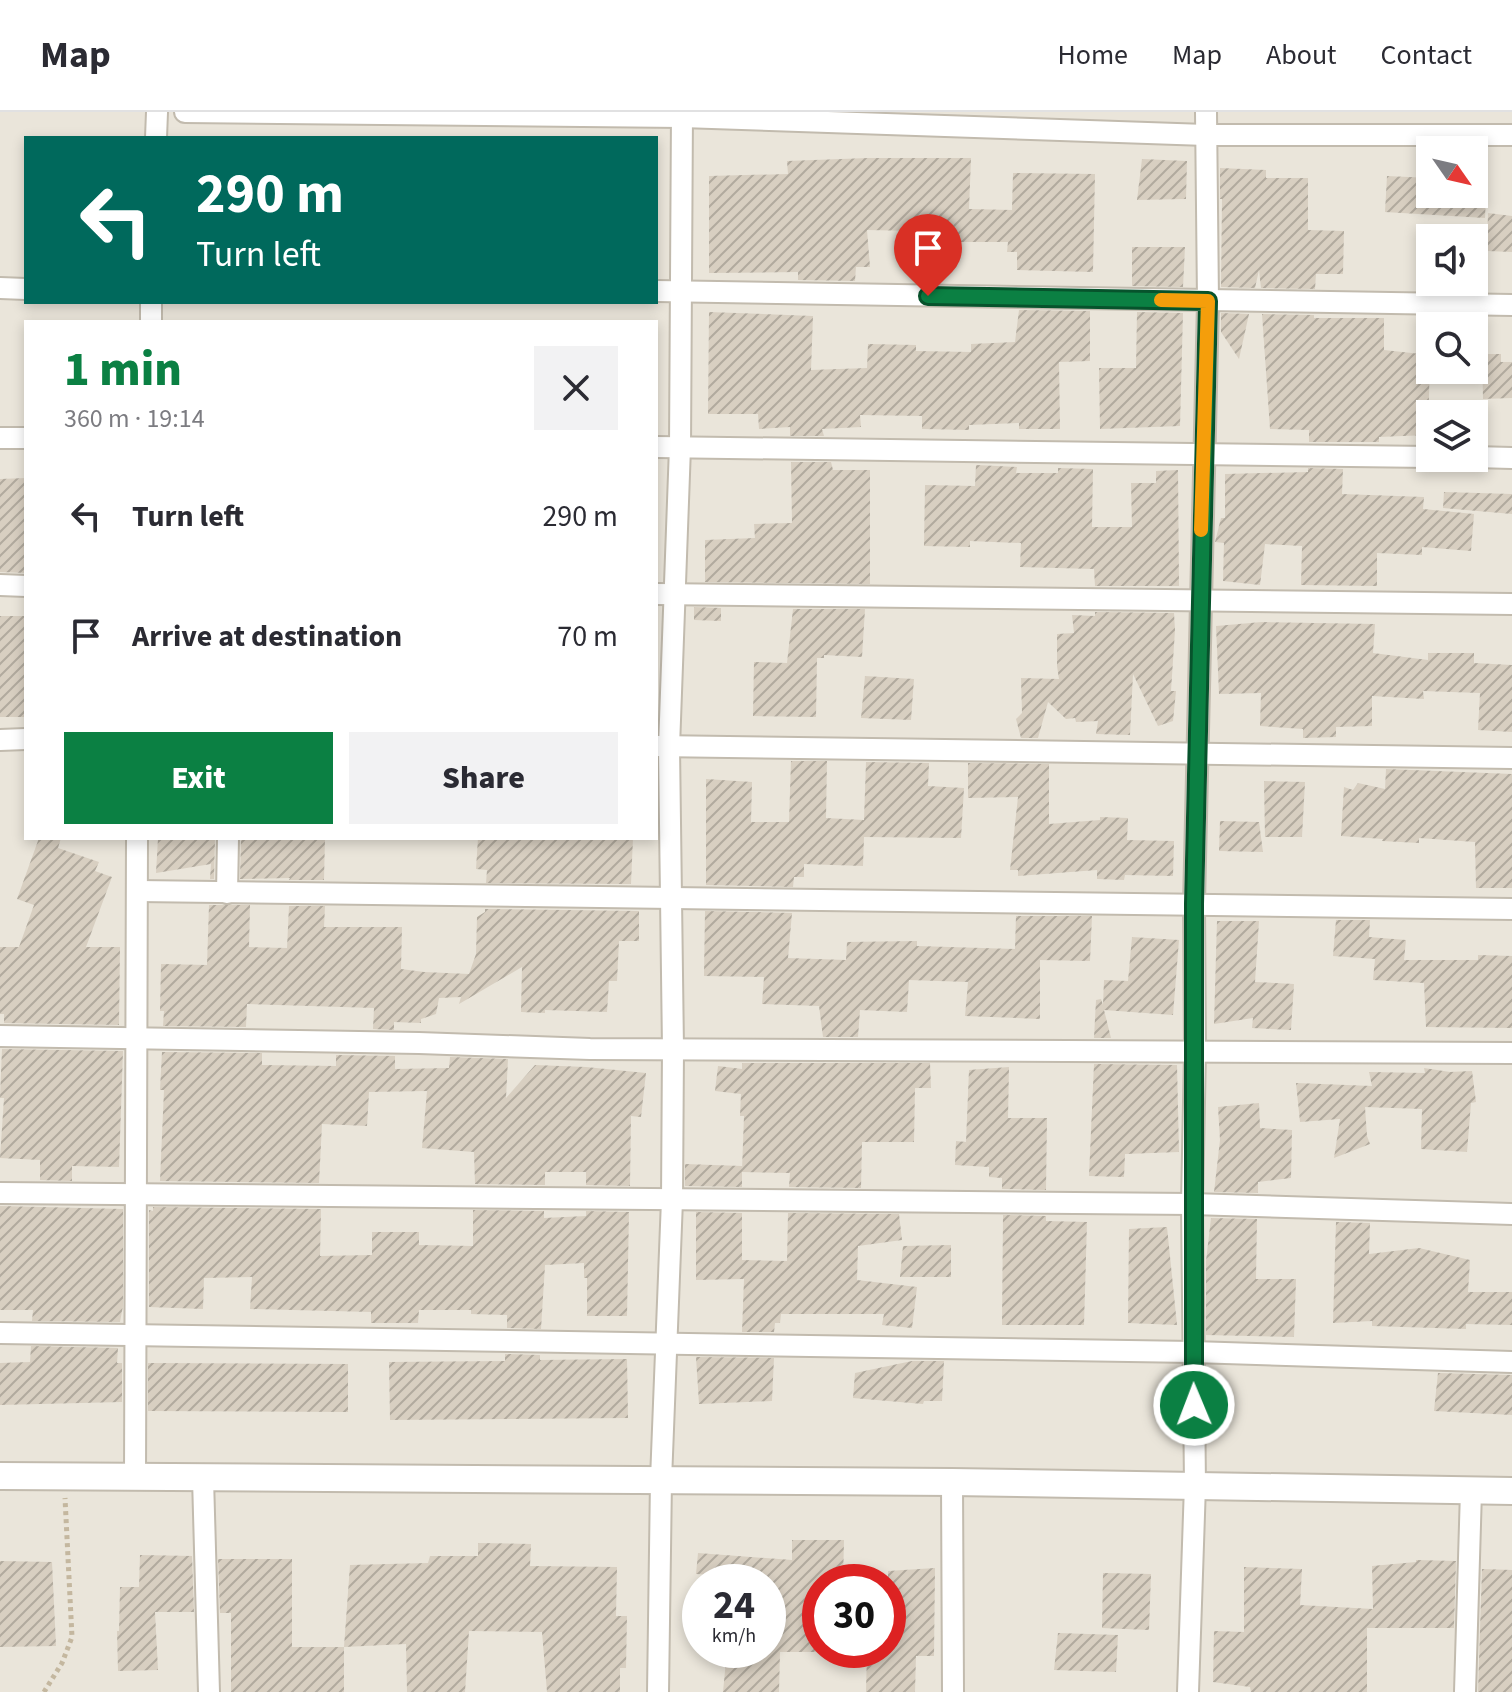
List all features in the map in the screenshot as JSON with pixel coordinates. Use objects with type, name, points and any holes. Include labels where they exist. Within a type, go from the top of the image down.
[{"type":"street","points":[[156,136],[157,112]]},
{"type":"street","points":[[185,112],[682,114],[1206,135],[1512,135]]},
{"type":"street","points":[[1188,1692],[1195,1485],[1192,1204],[1194,904],[1208,301],[1206,112]]},
{"type":"street","points":[[658,1692],[661,1480],[672,1200],[673,1049],[671,898],[662,747],[666,595],[680,447],[682,114]]},
{"type":"street","points":[[0,288],[24,289]]},
{"type":"street","points":[[658,291],[1512,305]]},
{"type":"street","points":[[0,438],[24,438]]},
{"type":"street","points":[[658,447],[1416,457]]},
{"type":"street","points":[[1488,457],[1512,458]]},
{"type":"street","points":[[0,585],[24,586]]},
{"type":"street","points":[[666,595],[1512,604]]},
{"type":"street","points":[[0,740],[24,739]]},
{"type":"street","points":[[662,747],[1512,758]]},
{"type":"street","points":[[135,1478],[139,1037],[137,840]]},
{"type":"street","points":[[227,893],[228,840]]},
{"type":"street","points":[[138,891],[1512,909]]},
{"type":"street","points":[[0,1036],[673,1049],[1512,1053]]},
{"type":"street","points":[[0,1193],[1192,1204],[1512,1214]]},
{"type":"street","points":[[0,1333],[1193,1352],[1512,1362]]},
{"type":"street","points":[[0,1476],[952,1482],[1512,1491]]},
{"type":"street","points":[[203,1478],[209,1692]]},
{"type":"street","points":[[952,1482],[953,1692]]},
{"type":"street","points":[[1465,1692],[1471,1491]]},
{"type":"path","points":[[44,1692],[62,1663],[72,1637],[63,1477]]},
{"type":"shaded area","points":[[0,112],[1512,112],[1512,1692],[0,1692]]},
{"type":"building","points":[[971,158],[969,209],[1012,210],[1013,173],[1095,174],[1093,272],[1017,270],[1017,252],[1007,252],[1008,242],[915,242],[914,231],[867,230],[870,267],[856,267],[855,281],[798,280],[798,272],[709,273],[709,176],[788,174],[787,161]]},
{"type":"building","points":[[1142,159],[1187,161],[1186,199],[1137,200]]},
{"type":"building","points":[[1220,168],[1266,170],[1266,178],[1308,178],[1308,230],[1344,231],[1343,274],[1316,274],[1315,289],[1261,288],[1259,270],[1255,288],[1221,287]]},
{"type":"building","points":[[1387,176],[1416,177],[1416,208],[1485,208],[1485,218],[1385,212]]},
{"type":"building","points":[[1488,213],[1512,216],[1512,252],[1488,251]]},
{"type":"building","points":[[1132,247],[1185,247],[1183,287],[1132,286]]},
{"type":"building","points":[[1019,310],[1090,311],[1090,361],[1059,362],[1060,429],[1019,429],[1019,423],[969,425],[969,430],[922,429],[922,416],[860,415],[861,427],[822,429],[824,436],[790,436],[790,427],[759,429],[758,414],[708,414],[709,312],[813,316],[811,370],[867,368],[868,344],[916,345],[916,351],[971,352],[971,344],[1015,342]]},
{"type":"building","points":[[1137,312],[1183,313],[1180,426],[1100,429],[1099,368],[1136,368]]},
{"type":"building","points":[[1221,313],[1249,314],[1239,359],[1221,332]]},
{"type":"building","points":[[1262,314],[1384,318],[1384,350],[1416,353],[1416,384],[1429,384],[1429,400],[1416,400],[1416,435],[1379,437],[1379,442],[1309,442],[1309,430],[1270,429]]},
{"type":"building","points":[[1488,354],[1501,354],[1501,362],[1512,362],[1512,398],[1483,399],[1483,384],[1488,384]]},
{"type":"building","points":[[791,462],[831,462],[833,470],[870,470],[870,584],[705,582],[705,540],[755,538],[754,524],[792,523]]},
{"type":"building","points":[[976,465],[1017,467],[1016,473],[1058,473],[1058,468],[1093,469],[1092,527],[1132,527],[1131,483],[1156,483],[1156,471],[1178,470],[1179,586],[1095,586],[1094,569],[1020,567],[1021,543],[970,541],[970,547],[924,546],[925,485],[975,486]]},
{"type":"building","points":[[1308,468],[1343,469],[1342,494],[1424,497],[1423,509],[1474,514],[1471,551],[1422,547],[1422,555],[1377,553],[1377,586],[1301,585],[1302,546],[1265,544],[1260,585],[1223,581],[1224,543],[1215,542],[1221,518],[1225,518],[1225,474],[1308,472]]},
{"type":"building","points":[[24,478],[24,573],[0,572],[0,479]]},
{"type":"building","points":[[1444,492],[1512,494],[1512,514],[1443,508]]},
{"type":"building","points":[[694,607],[721,608],[721,621],[694,620]]},
{"type":"building","points":[[793,609],[865,609],[862,657],[824,655],[824,658],[817,658],[816,717],[753,716],[754,662],[787,663]]},
{"type":"building","points":[[1095,612],[1174,613],[1171,691],[1176,691],[1173,721],[1158,726],[1133,674],[1130,735],[1096,734],[1098,721],[1066,719],[1048,702],[1038,738],[1021,738],[1016,719],[1022,713],[1021,678],[1059,679],[1057,634],[1074,633],[1072,615],[1095,616]]},
{"type":"building","points":[[0,616],[24,616],[24,717],[0,717]]},
{"type":"building","points":[[1262,622],[1375,624],[1373,653],[1428,660],[1428,653],[1474,653],[1474,663],[1512,665],[1512,732],[1478,730],[1480,693],[1423,691],[1424,699],[1372,696],[1372,726],[1336,727],[1336,737],[1303,738],[1303,729],[1260,726],[1261,693],[1219,694],[1216,626]]},
{"type":"building","points":[[865,676],[914,679],[911,720],[861,718]]},
{"type":"building","points":[[791,761],[827,761],[826,818],[864,820],[866,762],[929,763],[928,786],[964,788],[961,838],[864,837],[863,866],[804,864],[804,877],[794,877],[793,887],[706,885],[706,779],[752,782],[751,822],[789,822]]},
{"type":"building","points":[[968,763],[1049,764],[1049,824],[1100,820],[1100,817],[1128,818],[1127,840],[1174,841],[1173,876],[1125,875],[1124,880],[1097,879],[1097,870],[1018,876],[1018,870],[1010,870],[1018,797],[968,798]]},
{"type":"building","points":[[1386,769],[1512,774],[1512,888],[1476,888],[1475,842],[1419,838],[1419,843],[1341,836],[1344,787],[1353,790],[1358,783],[1385,789]]},
{"type":"building","points":[[1264,781],[1305,782],[1302,837],[1265,837]]},
{"type":"building","points":[[1220,821],[1259,822],[1263,852],[1219,851]]},
{"type":"building","points":[[38,840],[60,840],[58,848],[99,862],[95,871],[112,877],[86,947],[120,947],[119,1025],[4,1023],[4,1014],[0,1014],[0,947],[19,947],[34,905],[17,899]]},
{"type":"building","points":[[158,840],[215,840],[214,879],[210,879],[211,864],[156,873]]},
{"type":"building","points":[[241,840],[325,840],[324,880],[240,879]]},
{"type":"building","points":[[478,840],[633,840],[631,884],[486,883],[487,870],[476,869]]},
{"type":"building","points":[[209,905],[250,905],[249,947],[287,948],[289,906],[325,906],[324,927],[402,927],[401,969],[424,972],[469,974],[476,954],[477,917],[485,909],[639,911],[639,941],[619,941],[617,981],[609,981],[607,1012],[521,1012],[522,967],[459,1004],[461,997],[439,998],[436,1014],[421,1019],[421,1023],[394,1022],[394,1030],[373,1029],[374,1008],[247,1004],[246,1027],[163,1026],[164,1011],[160,1011],[161,964],[207,965]]},
{"type":"building","points":[[705,911],[792,913],[788,958],[846,960],[847,942],[917,941],[917,946],[1015,949],[1016,916],[1092,916],[1090,961],[1040,960],[1040,1019],[965,1016],[968,982],[909,980],[907,1012],[860,1010],[858,1037],[823,1037],[819,1006],[762,1004],[764,977],[704,976]]},
{"type":"building","points":[[1336,920],[1370,920],[1369,937],[1406,940],[1404,960],[1478,960],[1478,955],[1512,956],[1512,1028],[1426,1027],[1424,983],[1373,980],[1375,959],[1333,956]]},
{"type":"building","points":[[1217,921],[1259,921],[1255,982],[1294,984],[1291,1030],[1252,1028],[1253,1018],[1214,1024]]},
{"type":"building","points":[[1132,937],[1179,940],[1173,1015],[1104,1010],[1111,1038],[1094,1038],[1096,1000],[1101,999],[1103,1005],[1104,980],[1128,981]]},
{"type":"building","points":[[2,1049],[123,1051],[119,1167],[72,1166],[72,1181],[40,1180],[40,1160],[0,1158],[4,1098],[0,1098]]},
{"type":"building","points":[[162,1052],[262,1053],[262,1065],[336,1066],[336,1055],[395,1056],[395,1069],[449,1068],[450,1057],[508,1059],[506,1098],[535,1065],[646,1073],[641,1117],[631,1116],[630,1186],[586,1185],[586,1172],[545,1172],[545,1185],[475,1184],[474,1152],[422,1148],[427,1091],[369,1092],[367,1126],[322,1124],[319,1183],[160,1181],[164,1090],[160,1090]]},
{"type":"building","points":[[742,1063],[930,1063],[931,1088],[915,1088],[914,1142],[862,1142],[861,1188],[789,1187],[790,1173],[742,1172],[742,1187],[685,1186],[685,1164],[742,1166],[742,1170],[744,1116],[740,1116],[741,1094],[715,1091],[718,1066],[742,1069]]},
{"type":"building","points":[[1094,1064],[1177,1065],[1179,1152],[1125,1154],[1124,1177],[1089,1176]]},
{"type":"building","points":[[1009,1067],[1008,1118],[1047,1118],[1046,1190],[1002,1189],[1002,1178],[989,1177],[989,1167],[955,1165],[956,1141],[966,1142],[969,1070]]},
{"type":"building","points":[[1424,1068],[1472,1071],[1476,1102],[1471,1103],[1467,1152],[1421,1149],[1422,1109],[1365,1107],[1370,1144],[1334,1158],[1340,1119],[1300,1122],[1296,1083],[1372,1086],[1369,1072],[1425,1073]]},
{"type":"building","points":[[1259,1103],[1260,1128],[1292,1130],[1291,1178],[1258,1182],[1258,1193],[1214,1192],[1220,1140],[1218,1107]]},
{"type":"building","points":[[0,1206],[123,1209],[123,1306],[120,1322],[32,1321],[33,1310],[0,1310]]},
{"type":"building","points":[[153,1207],[321,1209],[320,1256],[372,1255],[372,1232],[419,1232],[419,1245],[473,1246],[473,1210],[544,1211],[544,1218],[586,1216],[586,1211],[629,1212],[627,1316],[587,1316],[584,1263],[545,1265],[541,1329],[507,1328],[507,1315],[471,1314],[471,1310],[419,1310],[418,1323],[371,1323],[371,1312],[250,1309],[252,1277],[204,1278],[203,1309],[149,1307],[149,1210],[153,1211]]},
{"type":"building","points":[[696,1212],[742,1213],[742,1260],[787,1261],[788,1213],[899,1214],[902,1240],[858,1246],[857,1280],[917,1287],[912,1328],[882,1325],[884,1314],[781,1314],[774,1332],[742,1332],[744,1279],[696,1280]]},
{"type":"building","points":[[1003,1215],[1046,1216],[1046,1221],[1087,1222],[1084,1325],[1002,1325]]},
{"type":"building","points":[[1211,1218],[1257,1219],[1256,1279],[1296,1279],[1294,1337],[1206,1335],[1206,1261]]},
{"type":"building","points":[[1336,1222],[1370,1223],[1369,1254],[1419,1248],[1470,1260],[1468,1292],[1512,1292],[1512,1325],[1466,1324],[1466,1329],[1372,1326],[1372,1321],[1333,1323]]},
{"type":"building","points":[[1167,1227],[1177,1325],[1128,1323],[1129,1229]]},
{"type":"building","points":[[951,1245],[951,1277],[900,1277],[903,1246]]},
{"type":"building","points":[[31,1346],[118,1348],[117,1363],[122,1363],[122,1402],[0,1405],[0,1363],[30,1362]]},
{"type":"building","points":[[505,1354],[540,1355],[540,1360],[627,1359],[628,1418],[390,1420],[389,1362],[505,1361]]},
{"type":"building","points":[[696,1357],[774,1358],[772,1401],[699,1404]]},
{"type":"building","points":[[912,1361],[944,1361],[942,1401],[924,1401],[923,1404],[853,1398],[855,1373]]},
{"type":"building","points":[[148,1363],[348,1364],[348,1412],[148,1411]]},
{"type":"building","points":[[1438,1373],[1512,1375],[1512,1415],[1434,1411]]},
{"type":"building","points":[[792,1540],[844,1540],[843,1564],[802,1564],[802,1652],[786,1652],[786,1564],[697,1564],[698,1553],[792,1560]]},
{"type":"building","points":[[478,1543],[531,1544],[530,1566],[617,1567],[616,1616],[627,1616],[626,1668],[620,1668],[620,1692],[547,1692],[542,1632],[469,1631],[465,1692],[407,1692],[406,1644],[344,1647],[350,1565],[428,1563],[430,1556],[478,1556]]},
{"type":"building","points":[[140,1555],[192,1556],[194,1612],[155,1612],[158,1670],[118,1671],[120,1587],[139,1587]]},
{"type":"building","points":[[218,1559],[292,1559],[292,1647],[344,1647],[344,1692],[231,1692],[231,1613],[220,1613]]},
{"type":"building","points":[[1416,1560],[1456,1561],[1454,1628],[1367,1628],[1367,1692],[1251,1692],[1250,1687],[1213,1682],[1214,1631],[1244,1632],[1244,1567],[1302,1569],[1300,1605],[1373,1609],[1372,1566]]},
{"type":"building","points":[[0,1561],[52,1562],[56,1646],[0,1647]]},
{"type":"building","points":[[935,1568],[934,1656],[916,1656],[915,1692],[866,1692],[867,1668],[906,1668],[906,1570]]},
{"type":"building","points":[[1482,1569],[1512,1570],[1512,1692],[1478,1692]]},
{"type":"building","points":[[1103,1573],[1151,1574],[1149,1630],[1102,1628]]},
{"type":"building","points":[[1058,1633],[1118,1635],[1116,1672],[1054,1670]]},
{"type":"building","points":[[725,1668],[780,1668],[779,1692],[723,1692]]},
{"type":"slow traffic","points":[[1161,300],[1208,301],[1201,530]]},
{"type":"route","points":[[928,296],[1208,301],[1194,904],[1194,1405]]}]
